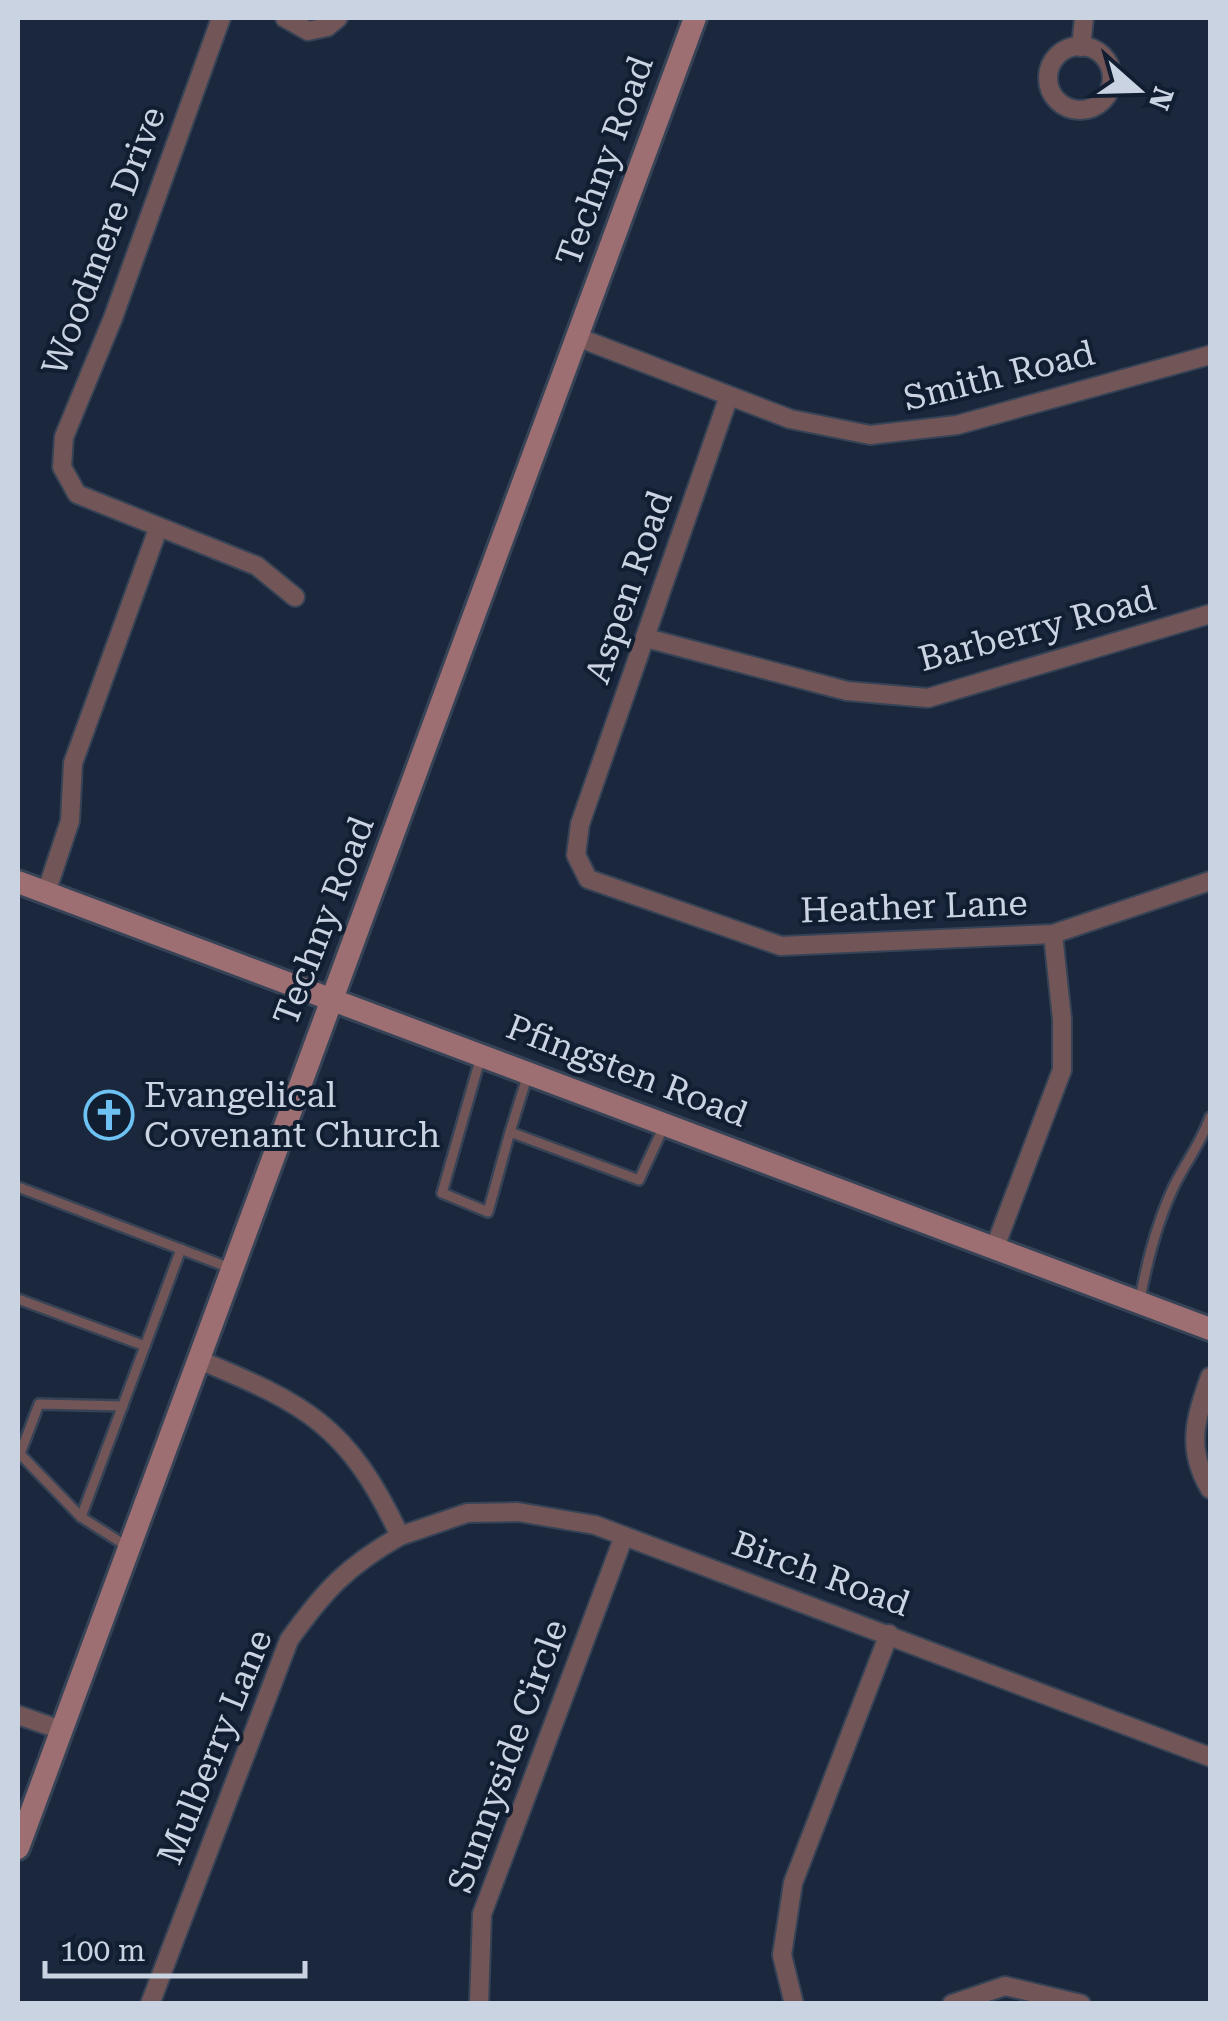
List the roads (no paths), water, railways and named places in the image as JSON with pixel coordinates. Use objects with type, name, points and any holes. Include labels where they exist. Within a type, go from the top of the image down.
[{"type":"main road","name":"Techny Road","points":[[18,1848],[695,18]]},
{"type":"main road","name":"Pfingsten Road","points":[[18,882],[1210,1329]]},
{"type":"street","name":"Woodmere Drive","points":[[221,18],[113,318],[64,437],[62,467],[77,494],[256,566],[294,597]]},
{"type":"street","points":[[286,18],[308,32],[327,28],[338,18]]},
{"type":"street","points":[[1082,46],[1084,18]]},
{"type":"street","name":"Smith Road","points":[[577,338],[790,419],[870,435],[908,434],[958,425],[1210,355]]},
{"type":"street","name":"Aspen Road","points":[[589,799],[730,396]]},
{"type":"street","points":[[46,893],[70,821],[73,764],[158,529]]},
{"type":"street","name":"Barberry Road","points":[[646,638],[847,691],[928,698],[1210,614]]},
{"type":"street","name":"Heather Lane","points":[[589,799],[575,842],[580,869],[588,880],[780,946],[1053,934],[1210,880]]},
{"type":"street","points":[[995,1247],[1062,1070],[1062,1019],[1053,934]]},
{"type":"street","points":[[197,1359],[278,1392],[340,1437],[374,1482],[400,1536]]},
{"type":"street","points":[[1210,1377],[1199,1406],[1194,1462],[1210,1489]]},
{"type":"street","name":"Birch Road","points":[[400,1536],[467,1513],[518,1512],[560,1517],[624,1536],[1210,1757]]},
{"type":"street","name":"Mulberry Lane","points":[[150,2004],[289,1640],[326,1588],[353,1563],[400,1536]]},
{"type":"street","name":"Sunnyside Circle","points":[[479,2004],[482,1914],[624,1536]]},
{"type":"street","points":[[794,2004],[782,1955],[792,1883],[888,1634]]},
{"type":"street","points":[[18,1715],[61,1730]]},
{"type":"street","points":[[952,2004],[1005,1986],[1080,2004]]},
{"type":"lane","points":[[482,1053],[442,1193],[488,1212],[529,1071]]},
{"type":"lane","points":[[1139,1302],[1162,1215],[1175,1184],[1206,1148],[1210,1117]]},
{"type":"lane","points":[[510,1132],[639,1180],[666,1122]]},
{"type":"lane","points":[[18,1187],[230,1268]]},
{"type":"lane","points":[[81,1516],[181,1250]]},
{"type":"lane","points":[[18,1298],[145,1346]]},
{"type":"lane","points":[[122,1406],[38,1404],[20,1454],[81,1516],[128,1547]]},
{"type":"place","name":"Evangelical Covenant Church","points":[[109,1115]]}]
